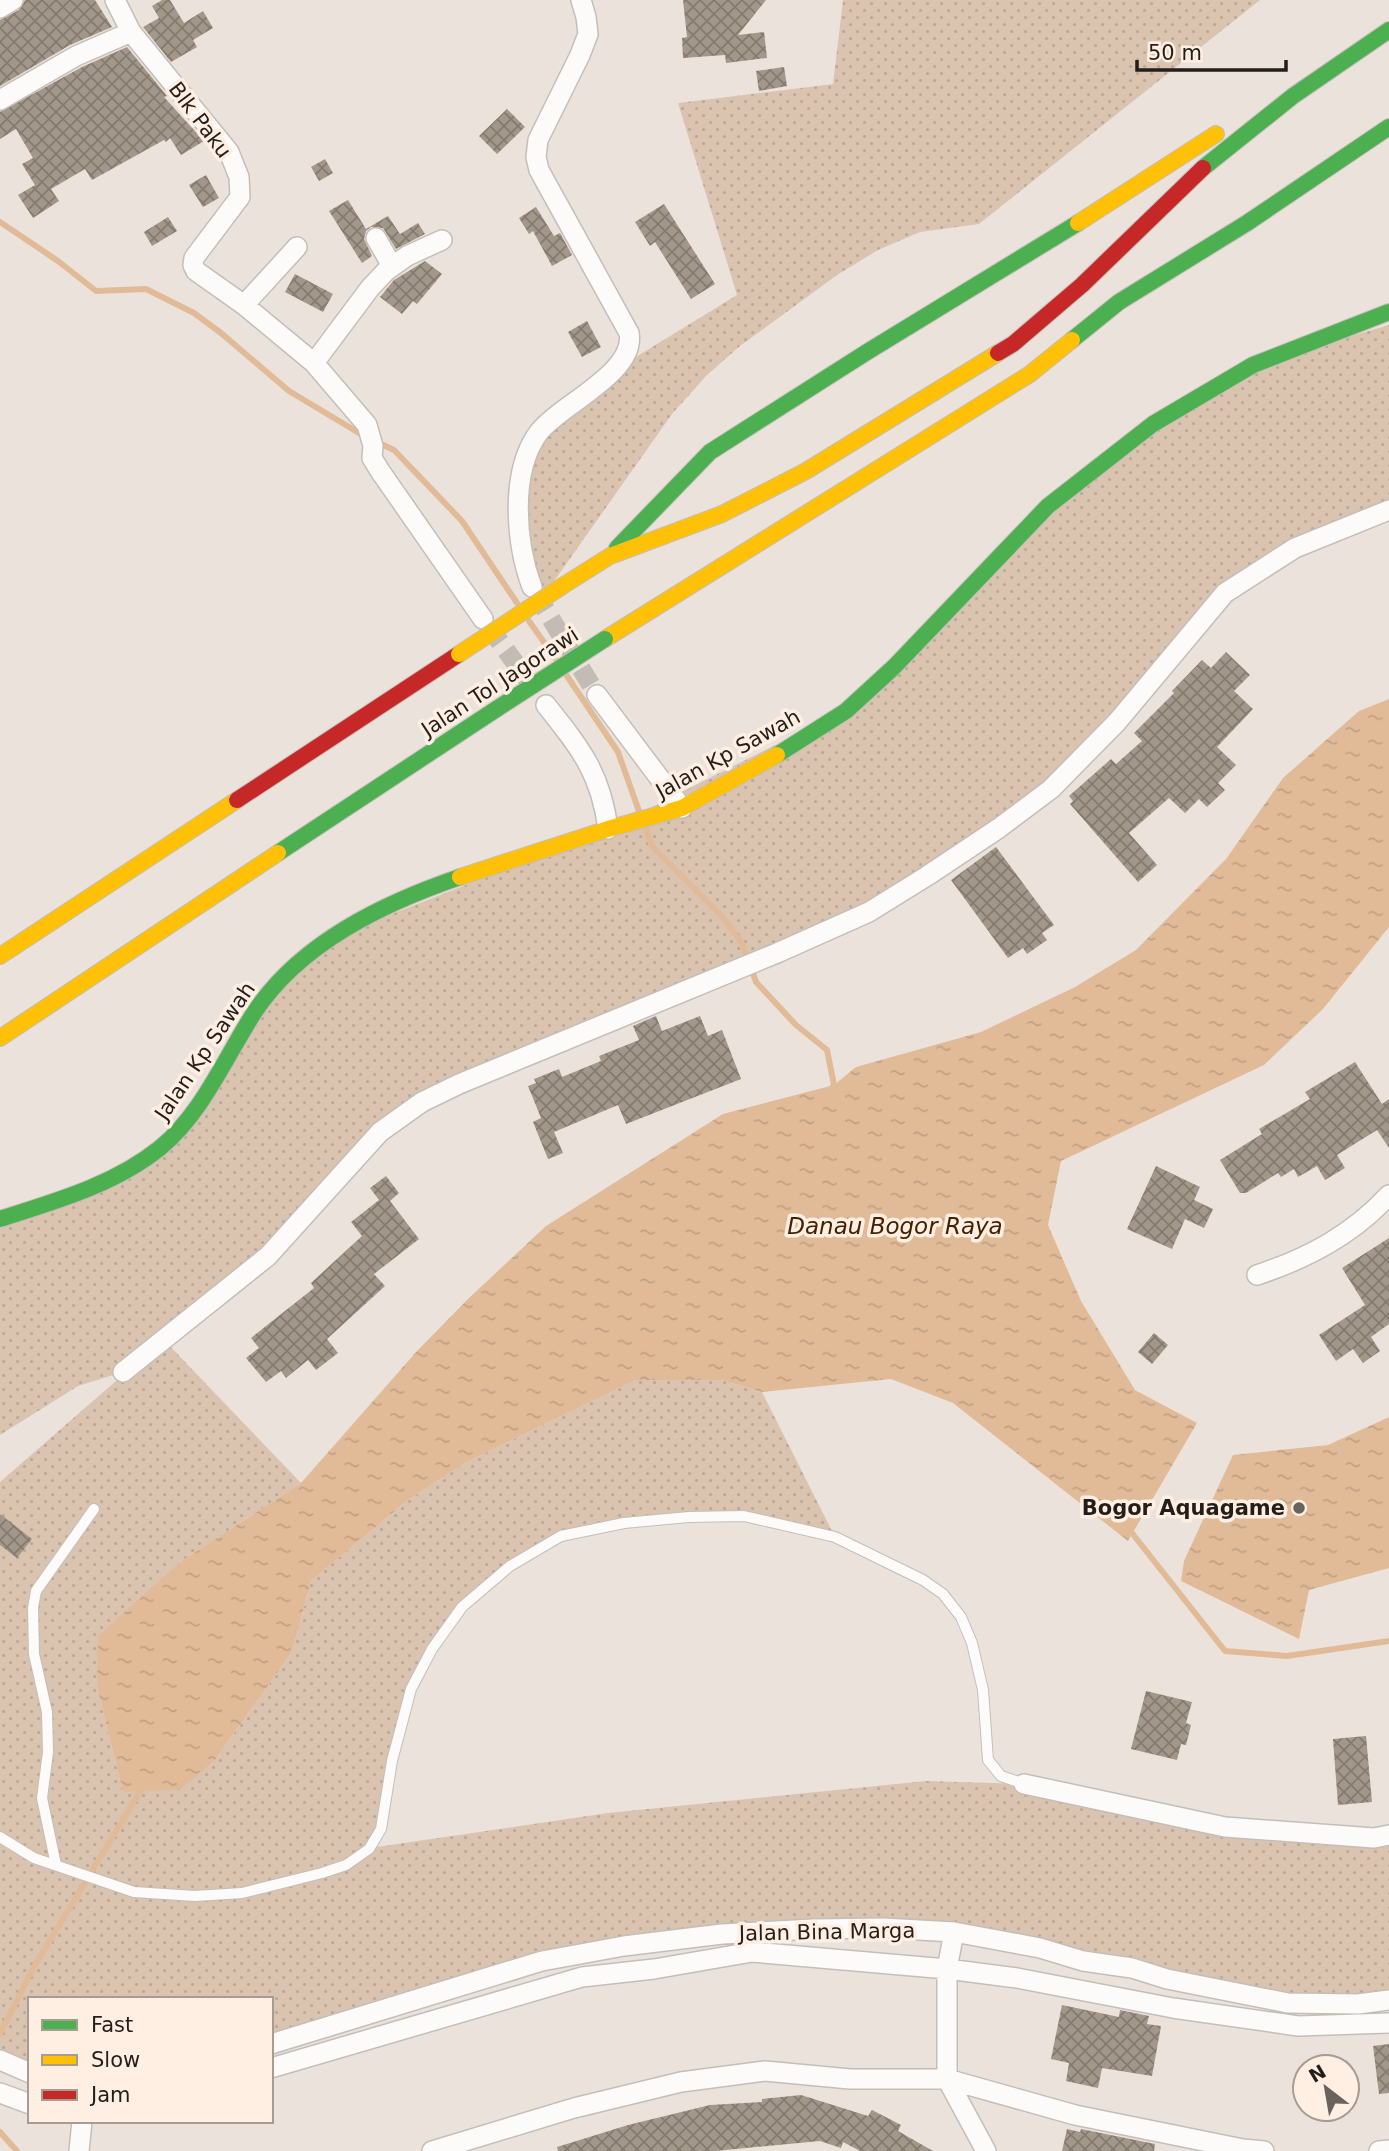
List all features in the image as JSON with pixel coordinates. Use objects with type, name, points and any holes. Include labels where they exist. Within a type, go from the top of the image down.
[{"type":"main road","points":[[0,956],[610,556],[722,514],[806,471],[1013,344],[1082,285],[1213,159],[1293,96],[1389,30]]},
{"type":"main road","points":[[610,556],[710,452],[867,352],[1037,250],[1199,147],[1233,122]]},
{"type":"main road","points":[[1030,374],[1119,302],[1247,223],[1389,127]]},
{"type":"main road","name":"Jalan Kp Sawah","points":[[0,1219],[76,1194],[131,1169],[162,1147],[186,1124],[256,1010],[278,982],[331,938],[404,898],[457,878],[678,810],[792,747],[846,711],[894,667],[1048,506],[1153,424],[1253,365],[1389,312]]},
{"type":"main road","points":[[1030,374],[1066,358],[1112,329]]},
{"type":"main road","name":"Jalan Tol Jagorawi","points":[[0,1038],[605,639],[1030,374]]},
{"type":"street","points":[[0,8],[13,0]]},
{"type":"street","name":"Blk Paku","points":[[115,0],[131,32],[229,152],[239,177],[240,197],[194,258],[193,265],[202,276],[244,304],[314,363],[362,418],[371,435],[372,458],[390,488],[483,619]]},
{"type":"street","points":[[532,587],[518,537],[522,470],[529,452],[538,433],[558,413],[615,369],[624,358],[631,340],[539,170],[536,157],[538,140],[588,34],[580,0]]},
{"type":"street","points":[[0,100],[76,56],[131,32]]},
{"type":"street","points":[[376,238],[392,267]]},
{"type":"street","points":[[314,363],[370,288],[407,256],[442,240]]},
{"type":"street","points":[[244,304],[297,247]]},
{"type":"street","points":[[123,1372],[268,1256],[380,1132],[422,1102],[869,912],[999,828],[1051,789],[1118,722],[1225,593],[1295,548],[1389,510]]},
{"type":"street","points":[[597,695],[678,810]]},
{"type":"street","points":[[546,705],[584,753],[614,828]]},
{"type":"street","points":[[1257,1275],[1293,1264],[1334,1241],[1364,1221],[1389,1195]]},
{"type":"street","points":[[1024,1784],[1225,1827],[1374,1838],[1389,1835]]},
{"type":"street","name":"Jalan Bina Marga","points":[[273,2043],[542,1961],[624,1946],[722,1934],[814,1929],[883,1928],[954,1932],[1040,1948],[1083,1961],[1132,1968],[1167,1979],[1288,2003],[1358,2004],[1389,2000]]},
{"type":"street","points":[[954,1932],[947,1969],[947,2079],[986,2151]]},
{"type":"street","name":"Jalan Bina Marga","points":[[273,2067],[582,1977],[654,1969],[752,1952],[947,1969],[1017,1978],[1172,2008],[1298,2026],[1389,2023]]},
{"type":"street","points":[[0,2060],[28,2072]]},
{"type":"street","points":[[432,2151],[574,2108],[681,2082],[765,2071],[850,2079],[947,2079],[1075,2115],[1264,2151]]},
{"type":"street","points":[[0,2093],[28,2103]]},
{"type":"street","points":[[79,2151],[82,2123]]},
{"type":"street","points":[[1380,2151],[1389,2150]]},
{"type":"lane","points":[[59,1867],[42,1798],[48,1752],[47,1712],[34,1654],[33,1608],[36,1591],[94,1509]]},
{"type":"lane","points":[[0,1837],[34,1858],[134,1892],[195,1896],[242,1893],[322,1874],[346,1865],[369,1849],[381,1829],[392,1761],[411,1689],[432,1649],[462,1607],[510,1566],[561,1536],[624,1523],[689,1517],[744,1517],[835,1537],[923,1580],[943,1594],[961,1617],[972,1643],[983,1690],[988,1760],[1000,1776],[1024,1784]]},
{"type":"shaded area","points":[[843,0],[1260,0],[979,224],[920,232],[878,250],[837,275],[740,346],[707,375],[672,414],[540,601],[520,502],[539,433],[613,371],[737,295],[678,103],[833,84]]},
{"type":"shaded area","points":[[1389,325],[1389,510],[1225,593],[1051,789],[927,876],[422,1102],[268,1256],[164,1340],[301,1483],[180,1562],[97,1687],[123,1792],[215,1760],[292,1652],[311,1581],[408,1500],[467,1462],[636,1380],[721,1380],[762,1392],[835,1537],[744,1516],[689,1517],[561,1536],[510,1566],[462,1607],[411,1689],[381,1829],[370,1848],[608,1813],[926,1781],[1024,1784],[1225,1827],[1389,1835],[1389,2000],[1288,2003],[954,1932],[624,1946],[273,2043],[273,1997],[28,1997],[28,2072],[0,2060],[0,1482],[140,1360],[123,1372],[78,1386],[0,1435],[0,1219],[161,1147],[256,1010],[331,938],[608,829],[847,709],[1048,506],[1253,365]]},
{"type":"water","name":"Danau Bogor Raya","points":[[1389,699],[1389,927],[1323,1009],[1264,1065],[1061,1161],[1048,1225],[1081,1301],[1135,1390],[1197,1423],[1128,1541],[953,1403],[891,1379],[762,1392],[721,1380],[636,1380],[467,1462],[408,1500],[311,1581],[292,1652],[215,1760],[181,1789],[123,1792],[97,1687],[98,1636],[180,1562],[301,1483],[417,1351],[546,1226],[723,1114],[834,1085],[856,1067],[981,1032],[1075,987],[1136,950],[1226,859],[1283,778],[1359,711]]},
{"type":"water","name":"Bogor Aquagame","points":[[1389,1417],[1389,1568],[1309,1590],[1299,1639],[1181,1581],[1184,1561],[1233,1455],[1328,1445]]},
{"type":"building","points":[[25,0],[95,0],[112,27],[70,45],[0,86],[0,20],[19,10]]},
{"type":"building","points":[[162,0],[170,0],[184,23],[203,11],[213,28],[193,40],[197,47],[171,62],[143,27],[159,18],[152,6]]},
{"type":"building","points":[[683,0],[766,0],[738,35],[764,32],[767,58],[726,63],[725,55],[683,58],[682,38],[687,37]]},
{"type":"building","points":[[127,47],[167,96],[164,97],[204,141],[181,155],[170,138],[166,142],[164,140],[92,180],[85,169],[51,189],[59,201],[33,218],[18,195],[35,185],[22,164],[33,158],[16,129],[0,139],[0,112],[82,67]]},
{"type":"building","points":[[784,67],[787,86],[759,91],[756,71]]},
{"type":"building","points":[[507,109],[525,127],[497,154],[479,136]]},
{"type":"building","points":[[325,159],[333,173],[319,181],[311,167]]},
{"type":"building","points":[[206,175],[219,198],[203,207],[189,185]]},
{"type":"building","points":[[348,200],[366,229],[388,216],[400,234],[418,223],[425,234],[396,249],[383,228],[371,227],[366,231],[364,239],[372,256],[362,263],[329,211]]},
{"type":"building","points":[[664,204],[715,284],[691,299],[655,242],[650,246],[635,222]]},
{"type":"building","points":[[536,207],[554,236],[560,233],[572,255],[552,266],[533,231],[529,234],[519,218]]},
{"type":"building","points":[[168,217],[177,231],[152,246],[144,232]]},
{"type":"building","points":[[425,261],[442,274],[417,304],[413,301],[402,314],[380,297],[394,280]]},
{"type":"building","points":[[295,274],[333,294],[323,312],[285,292]]},
{"type":"building","points":[[587,321],[601,347],[582,357],[568,332]]},
{"type":"building","points":[[1226,652],[1250,675],[1234,691],[1253,709],[1217,747],[1236,765],[1218,783],[1225,790],[1207,807],[1199,799],[1185,813],[1169,798],[1129,833],[1157,865],[1138,882],[1070,804],[1073,801],[1069,796],[1111,759],[1116,764],[1142,741],[1134,733],[1202,660],[1211,668]]},
{"type":"building","points":[[996,847],[1054,925],[1042,933],[1047,940],[1027,954],[1023,948],[1008,958],[951,880]]},
{"type":"building","points":[[656,1016],[662,1031],[700,1016],[708,1036],[722,1030],[741,1079],[626,1124],[618,1105],[554,1132],[563,1153],[548,1159],[533,1122],[541,1118],[528,1086],[536,1083],[534,1079],[559,1069],[562,1077],[601,1061],[599,1056],[639,1040],[633,1026]]},
{"type":"building","points":[[1355,1062],[1382,1104],[1389,1099],[1389,1148],[1377,1130],[1337,1155],[1345,1168],[1325,1180],[1317,1166],[1298,1177],[1294,1169],[1281,1177],[1278,1173],[1246,1193],[1240,1193],[1220,1160],[1262,1134],[1259,1129],[1310,1099],[1305,1092]]},
{"type":"building","points":[[1156,1166],[1200,1187],[1194,1200],[1213,1209],[1204,1228],[1185,1219],[1172,1249],[1127,1229]]},
{"type":"building","points":[[386,1176],[399,1193],[390,1201],[419,1239],[374,1274],[385,1286],[327,1339],[338,1353],[316,1370],[308,1360],[286,1378],[281,1371],[266,1382],[246,1358],[259,1348],[251,1338],[314,1288],[311,1283],[362,1236],[351,1222],[379,1200],[370,1188]]},
{"type":"building","points":[[1389,1238],[1389,1324],[1371,1337],[1380,1351],[1363,1363],[1353,1349],[1336,1361],[1319,1335],[1365,1305],[1342,1268]]},
{"type":"building","points":[[1154,1333],[1168,1345],[1152,1364],[1138,1352]]},
{"type":"building","points":[[0,1514],[32,1539],[17,1558],[0,1545]]},
{"type":"building","points":[[1146,1691],[1192,1702],[1186,1723],[1191,1725],[1186,1745],[1181,1744],[1177,1760],[1131,1749]]},
{"type":"building","points":[[1366,1736],[1372,1802],[1338,1805],[1333,1739]]},
{"type":"building","points":[[1062,2005],[1119,2017],[1120,2010],[1149,2016],[1147,2024],[1161,2026],[1152,2076],[1102,2068],[1098,2088],[1066,2081],[1069,2063],[1051,2059]]},
{"type":"building","points":[[1389,2044],[1389,2093],[1379,2094],[1373,2046]]},
{"type":"building","points":[[801,2095],[868,2116],[872,2110],[901,2125],[898,2131],[933,2151],[860,2151],[843,2142],[841,2148],[820,2141],[715,2151],[558,2151],[557,2147],[628,2125],[710,2105],[762,2102],[762,2099]]},
{"type":"building","points":[[1067,2129],[1080,2132],[1081,2129],[1155,2144],[1154,2151],[1062,2151]]},
{"type":"waterway","points":[[0,222],[58,261],[96,291],[146,289],[194,313],[289,391],[364,436]]},
{"type":"waterway","points":[[377,442],[394,450],[462,521],[517,603]]},
{"type":"waterway","points":[[529,621],[555,658]]},
{"type":"waterway","points":[[567,676],[618,752],[640,814]]},
{"type":"waterway","points":[[645,827],[652,846],[722,916],[743,945],[756,982],[796,1025],[827,1050],[834,1085],[830,1091]]},
{"type":"waterway","points":[[1128,1528],[1225,1651],[1287,1656],[1389,1641]]},
{"type":"waterway","points":[[0,2034],[31,1972],[144,1785]]},
{"type":"waterway","points":[[0,2132],[17,2151]]},
{"type":"tunnel","points":[[536,594],[597,695]]},
{"type":"tunnel","points":[[489,627],[537,693]]},
{"type":"traffic: fast","points":[[1203,168],[1293,96],[1389,30]]},
{"type":"traffic: fast","points":[[1072,340],[1119,302],[1247,223],[1389,127]]},
{"type":"traffic: fast","points":[[617,548],[710,452],[1078,223]]},
{"type":"traffic: fast","points":[[777,755],[846,711],[894,667],[1048,506],[1153,424],[1253,365],[1389,312]]},
{"type":"traffic: fast","points":[[498,708],[605,639]]},
{"type":"traffic: fast","points":[[278,853],[498,708]]},
{"type":"traffic: fast","points":[[0,1219],[104,1182],[160,1148],[201,1102],[254,1013],[273,988],[295,966],[346,928],[402,899],[460,877]]},
{"type":"traffic: slow","points":[[1078,223],[1216,134]]},
{"type":"traffic: slow","points":[[605,639],[1030,374],[1072,340]]},
{"type":"traffic: slow","points":[[564,585],[610,556],[722,514],[806,471],[998,353]]},
{"type":"traffic: slow","points":[[459,654],[564,585]]},
{"type":"traffic: slow","points":[[460,877],[682,808],[777,755]]},
{"type":"traffic: slow","points":[[0,956],[237,800]]},
{"type":"traffic: slow","points":[[0,1038],[278,853]]},
{"type":"traffic: jam","points":[[998,353],[1013,344],[1082,285],[1203,168]]},
{"type":"traffic: jam","points":[[237,800],[459,654]]},
{"type":"place","name":"Bogor Aquagame","points":[[1299,1508]]}]
